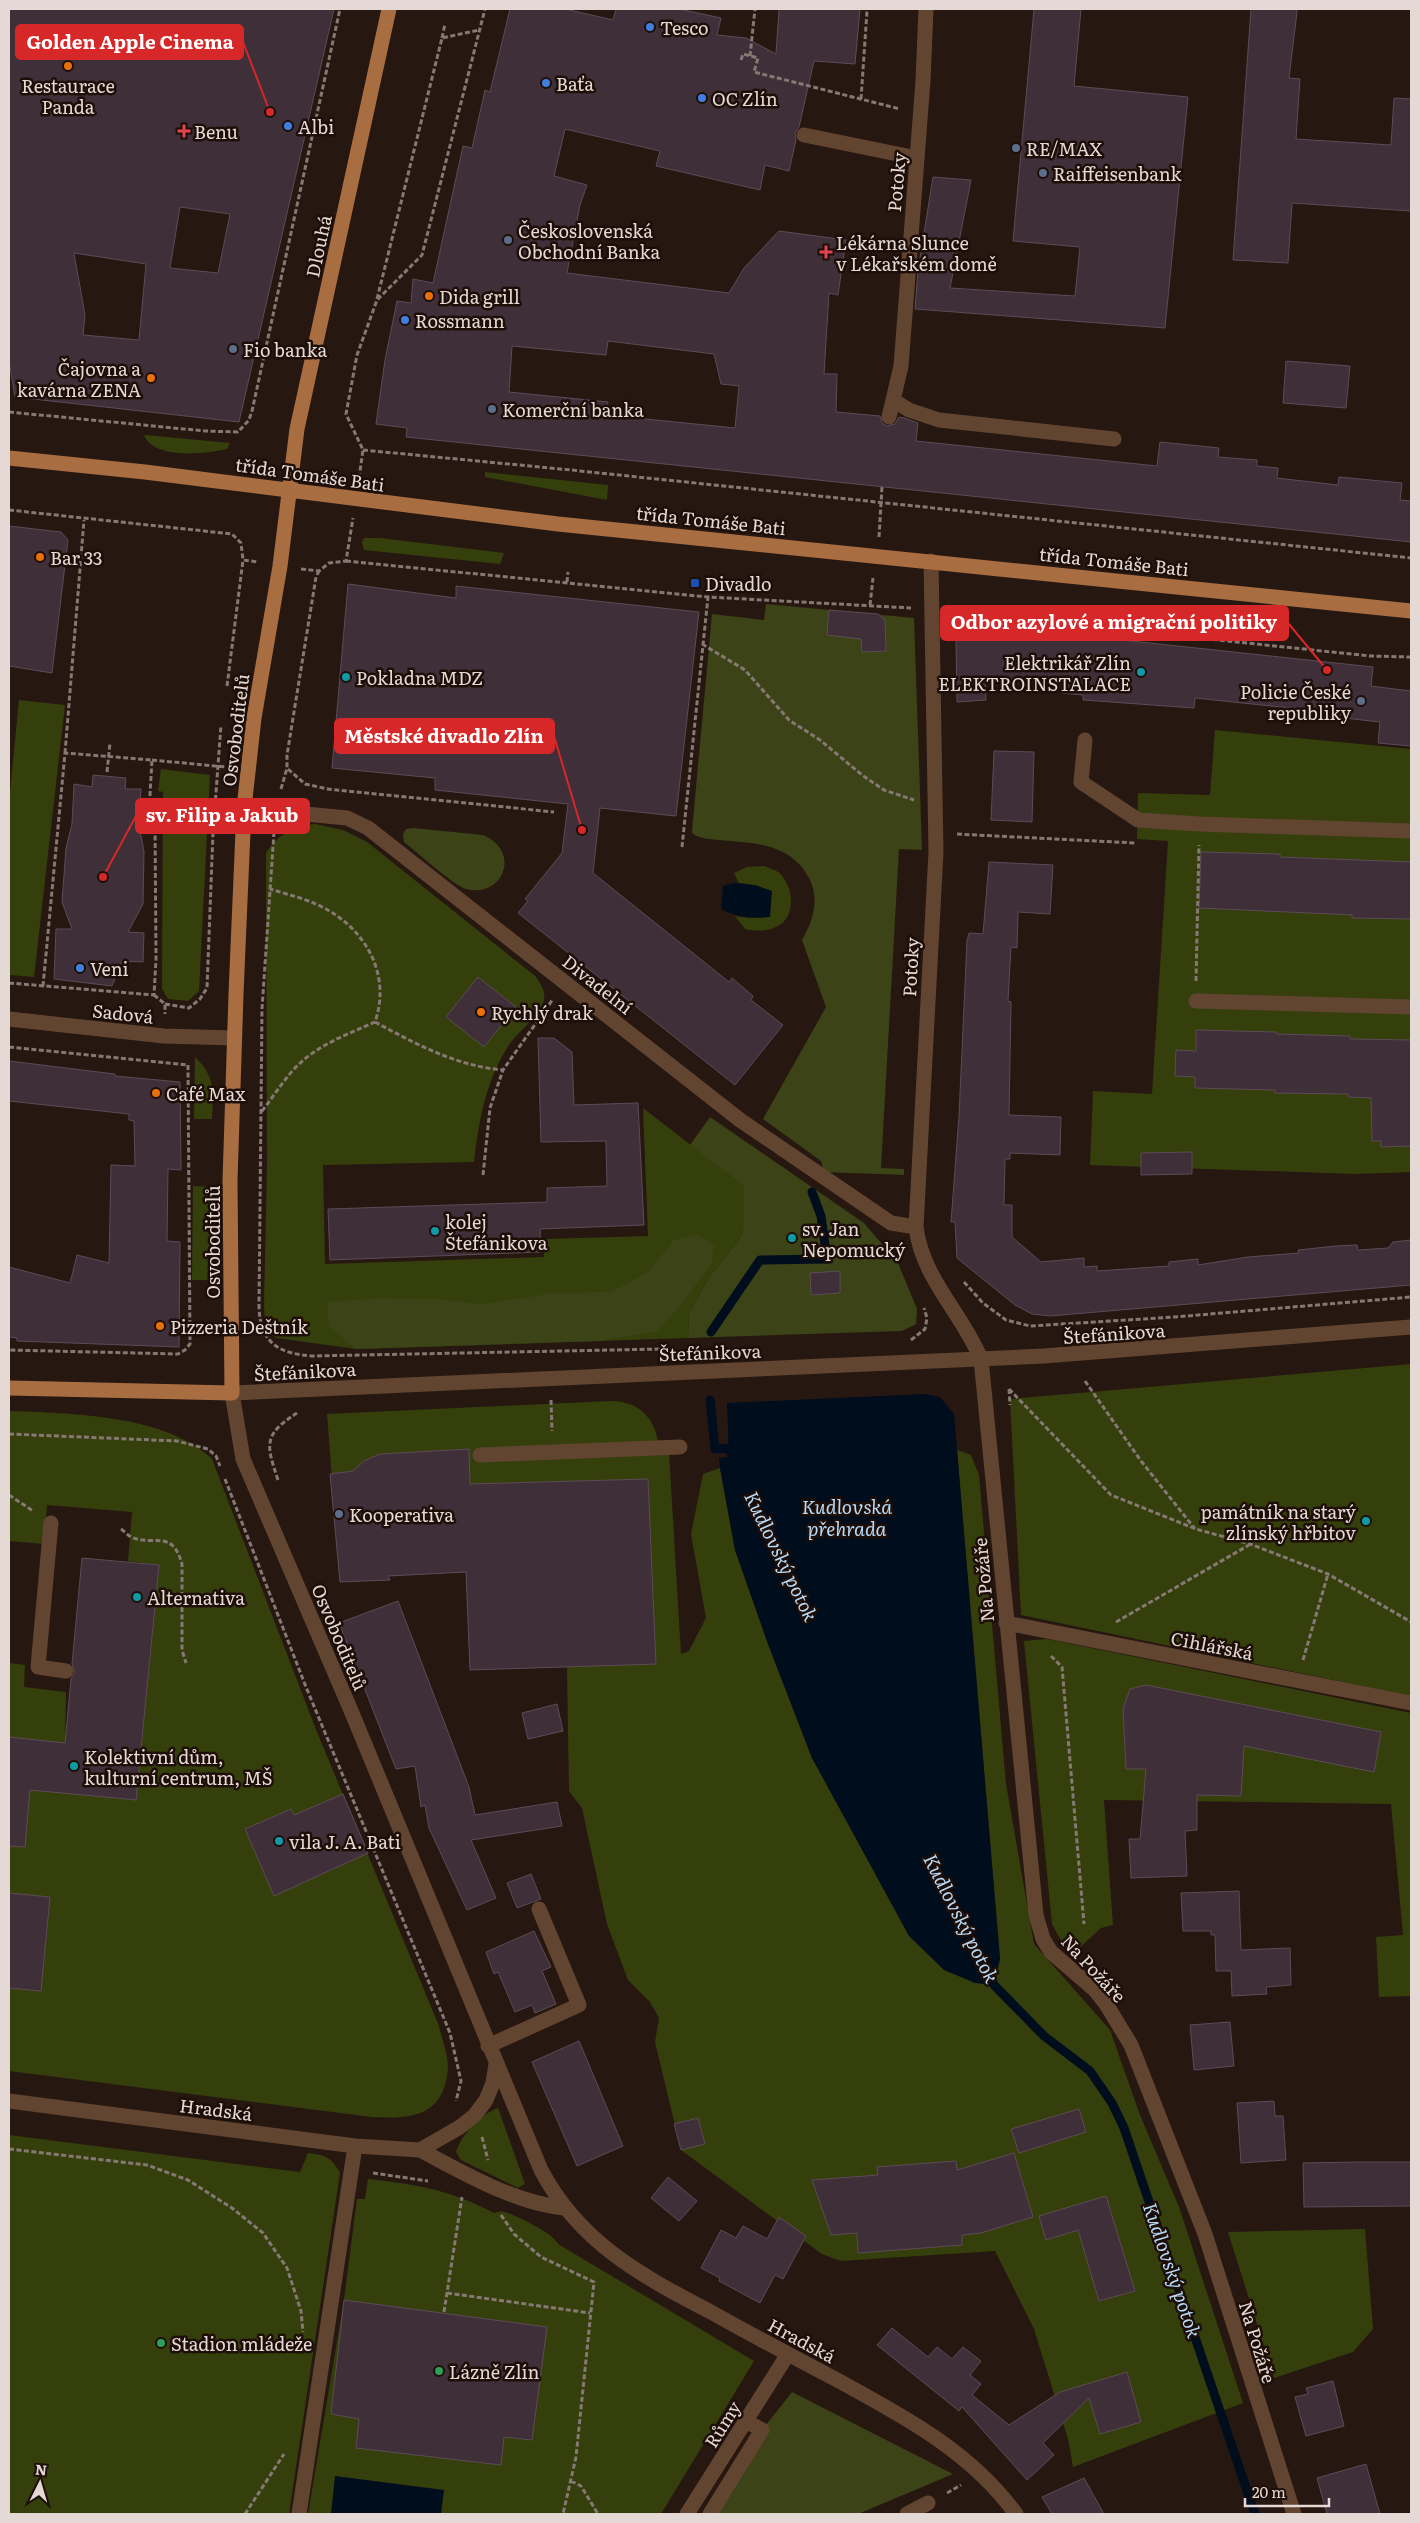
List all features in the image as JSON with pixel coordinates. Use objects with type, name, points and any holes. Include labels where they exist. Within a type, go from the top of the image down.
[{"type":"main road","name":"Dlouhá","points":[[290,491],[298,429],[389,9]]},
{"type":"main road","name":"třída Tomáše Bati","points":[[9,458],[145,472],[558,524],[1411,610]]},
{"type":"main road","name":"Osvoboditelů","points":[[232,1393],[230,1181],[244,808],[257,699],[280,566],[290,491]]},
{"type":"main road","name":"Štefánikova","points":[[9,1388],[232,1393]]},
{"type":"street","name":"Potoky","points":[[889,416],[901,366],[921,114],[926,9]]},
{"type":"street","points":[[804,135],[917,158]]},
{"type":"street","points":[[893,400],[909,410],[939,420],[1114,438]]},
{"type":"street","name":"Potoky","points":[[930,561],[936,852],[916,1227],[923,1259],[933,1279],[970,1332],[981,1359]]},
{"type":"street","points":[[1084,740],[1081,782],[1138,820],[1199,824],[1411,831]]},
{"type":"street","name":"Divadelní","points":[[244,808],[347,818],[368,828],[740,1120],[891,1223],[916,1227]]},
{"type":"street","points":[[1196,1001],[1411,1007]]},
{"type":"street","name":"Sadová","points":[[9,1019],[164,1036],[234,1038]]},
{"type":"street","name":"Štefánikova","points":[[232,1393],[981,1359],[1177,1348],[1411,1327]]},
{"type":"street","name":"Na Požáře","points":[[981,1359],[1038,1927],[1042,1939],[1051,1952],[1095,1990],[1106,2004],[1131,2045],[1205,2234],[1294,2514]]},
{"type":"street","name":"Osvoboditelů","points":[[232,1393],[243,1459],[352,1714],[496,2064]]},
{"type":"street","points":[[480,1455],[680,1446]]},
{"type":"street","points":[[52,1523],[38,1667],[66,1671]]},
{"type":"street","name":"Cihlářská","points":[[1006,1623],[1411,1703]]},
{"type":"street","points":[[488,2046],[579,2005],[539,1909]]},
{"type":"street","points":[[420,2150],[460,2127],[475,2115],[486,2100],[493,2083],[496,2064]]},
{"type":"street","name":"Hradská","points":[[496,2064],[540,2170],[564,2208],[590,2236],[619,2260],[656,2283],[925,2430],[965,2458],[1016,2514]]},
{"type":"street","name":"Hradská","points":[[9,2101],[355,2146],[420,2150],[466,2175],[528,2201],[564,2208]]},
{"type":"street","points":[[299,2514],[355,2146]]},
{"type":"street","name":"Růmy","points":[[687,2514],[788,2354]]},
{"type":"street","points":[[710,2514],[762,2430],[746,2421]]},
{"type":"street","points":[[907,2514],[928,2503]]},
{"type":"path","points":[[9,412],[205,431],[238,432],[249,420],[340,9]]},
{"type":"path","points":[[376,300],[422,255],[485,9]]},
{"type":"path","points":[[750,56],[755,9]]},
{"type":"path","points":[[861,99],[867,11]]},
{"type":"path","points":[[346,561],[362,450],[346,414],[357,355],[376,300],[445,24]]},
{"type":"path","points":[[442,38],[479,30]]},
{"type":"path","points":[[741,60],[743,54],[758,58],[754,72],[921,114]]},
{"type":"path","points":[[362,450],[1411,558]]},
{"type":"path","points":[[9,510],[232,534],[242,544],[242,560],[228,686]]},
{"type":"path","points":[[43,986],[65,753],[84,519]]},
{"type":"path","points":[[242,560],[319,572]]},
{"type":"path","points":[[666,1349],[313,1356],[297,1355],[276,1345],[265,1337],[259,1318],[262,1009],[275,811],[288,768],[287,755],[316,577],[319,572],[330,564],[346,561],[708,597],[931,610],[1370,656],[1411,658]]},
{"type":"path","points":[[566,582],[568,572]]},
{"type":"path","points":[[682,847],[708,597]]},
{"type":"path","points":[[951,627],[954,619],[962,613]]},
{"type":"path","points":[[702,644],[744,670],[789,720],[820,740],[862,775],[884,790],[935,807]]},
{"type":"path","points":[[165,1004],[189,1008],[207,988],[221,725]]},
{"type":"path","points":[[107,772],[110,742]]},
{"type":"path","points":[[65,753],[249,770]]},
{"type":"path","points":[[9,983],[154,995],[156,941],[155,823],[150,794],[152,760]]},
{"type":"path","points":[[288,768],[305,784],[328,789],[554,812]]},
{"type":"path","points":[[1196,1001],[1199,824]]},
{"type":"path","points":[[954,843],[954,834],[1140,844]]},
{"type":"path","points":[[270,889],[318,905],[334,914],[357,934],[374,959],[379,975],[382,990],[375,1022]]},
{"type":"path","points":[[483,1175],[490,1108],[503,1070],[564,982]]},
{"type":"path","points":[[261,1112],[296,1067],[316,1050],[342,1035],[375,1022],[438,1055],[474,1066],[503,1070]]},
{"type":"path","points":[[9,1048],[188,1065],[190,1334],[190,1344],[178,1354],[9,1350]]},
{"type":"path","points":[[960,1278],[983,1304],[1006,1320],[1030,1326],[1175,1318],[1411,1297]]},
{"type":"path","points":[[901,1341],[911,1340],[925,1329],[927,1318],[922,1302]]},
{"type":"path","points":[[1085,1381],[1141,1461],[1196,1529]]},
{"type":"path","points":[[1010,1409],[1009,1389],[1111,1496],[1196,1529],[1250,1544],[1328,1574],[1411,1622]]},
{"type":"path","points":[[551,1399],[552,1434]]},
{"type":"path","points":[[9,1434],[177,1441],[208,1448],[216,1456],[306,1687],[450,2033],[461,2081],[457,2098],[453,2105]]},
{"type":"path","points":[[269,1454],[280,1486]]},
{"type":"path","points":[[9,1495],[52,1523]]},
{"type":"path","points":[[121,1529],[131,1537],[171,1544],[179,1553],[182,1564],[182,1650],[186,1663]]},
{"type":"path","points":[[1087,1639],[1250,1544]]},
{"type":"path","points":[[1296,1680],[1328,1574]]},
{"type":"path","points":[[1049,1653],[1062,1667],[1084,1924]]},
{"type":"path","points":[[9,2149],[147,2165],[188,2180],[232,2208],[263,2233],[287,2268],[301,2311],[304,2338]]},
{"type":"path","points":[[352,2170],[436,2182]]},
{"type":"path","points":[[444,2312],[463,2192]]},
{"type":"path","points":[[447,2293],[590,2313],[576,2458],[563,2514]]},
{"type":"path","points":[[245,2514],[270,2479],[289,2446]]},
{"type":"path","points":[[928,2503],[981,2474]]},
{"type":"path","points":[[571,2481],[581,2486],[598,2514]]},
{"type":"green space","points":[[144,435],[230,443],[227,449],[207,452],[169,452],[150,443]]},
{"type":"green space","points":[[485,472],[608,485],[607,500],[485,477]]},
{"type":"green space","points":[[364,538],[380,538],[504,553],[500,564],[364,550],[362,542]]},
{"type":"green space","points":[[766,604],[914,618],[922,850],[899,849],[881,1168],[904,1169],[904,1175],[824,1172],[821,1161],[763,1119],[826,1007],[802,940],[812,918],[815,902],[814,894],[809,878],[801,866],[782,851],[758,844],[702,838],[693,834],[692,831],[712,614],[764,620]]},
{"type":"green space","points":[[19,700],[65,705],[34,977],[9,975],[9,802]]},
{"type":"green space","points":[[1215,730],[1411,749],[1411,1172],[1355,1174],[1090,1165],[1093,1091],[1152,1094],[1168,841],[1137,839],[1138,793],[1210,795]]},
{"type":"green space","points":[[161,769],[210,775],[199,991],[188,1001],[168,999],[162,989],[163,792],[158,791]]},
{"type":"green space","points":[[315,824],[343,830],[367,842],[535,976],[544,993],[544,1000],[539,1011],[511,1042],[495,1070],[481,1115],[474,1162],[323,1165],[325,1264],[544,1257],[544,1239],[648,1236],[643,1108],[744,1186],[744,1221],[741,1237],[710,1276],[689,1313],[688,1338],[356,1349],[276,1338],[269,1333],[265,1322],[264,1305],[267,1167],[266,853],[287,832]]},
{"type":"green space","points":[[413,828],[483,835],[495,842],[502,852],[505,862],[503,872],[498,881],[490,887],[479,890],[466,889],[444,875],[404,842],[403,834],[406,829]]},
{"type":"green space","points":[[764,866],[778,872],[786,881],[790,892],[791,903],[789,912],[786,919],[773,928],[765,930],[745,929],[735,916],[748,918],[769,916],[744,883],[739,883],[734,873],[747,867]]},
{"type":"green space","points":[[195,1057],[207,1071],[212,1085],[212,1119],[194,1119]]},
{"type":"green space","points":[[710,1117],[864,1223],[898,1263],[917,1309],[916,1324],[902,1331],[688,1338],[689,1313],[710,1276],[741,1237],[744,1221],[744,1186],[690,1145]]},
{"type":"green space","points":[[193,1186],[212,1187],[211,1280],[192,1280]]},
{"type":"green space","points":[[696,1234],[715,1246],[711,1264],[682,1304],[657,1331],[599,1341],[356,1349],[329,1326],[327,1302],[383,1298],[436,1299],[482,1304],[555,1293],[611,1292],[648,1272],[674,1240]]},
{"type":"green space","points":[[1411,1364],[1411,1696],[1021,1615],[1010,1399]]},
{"type":"green space","points":[[622,1402],[640,1409],[652,1423],[658,1441],[659,1452],[669,1452],[681,1654],[689,1651],[706,1618],[691,1534],[703,1474],[720,1468],[735,1550],[768,1644],[812,1758],[861,1846],[1000,1959],[957,1450],[971,1455],[979,1475],[1006,1784],[1034,1944],[1110,2030],[1140,2115],[1179,2207],[1243,2403],[1073,2467],[1068,2439],[1034,2329],[995,2251],[841,2261],[822,2254],[681,2150],[655,2042],[659,2018],[650,2002],[628,1980],[607,1924],[582,1808],[569,1791],[567,1667],[470,1670],[466,1572],[360,1577],[360,1581],[340,1582],[327,1414]]},
{"type":"green space","points":[[9,1411],[88,1415],[144,1425],[170,1433],[193,1444],[212,1459],[317,1732],[439,2026],[448,2068],[440,2097],[433,2106],[424,2112],[400,2117],[372,2117],[9,2071],[9,1663],[25,1665],[24,1687],[66,1692],[65,1743],[136,1799],[159,1565],[128,1561],[132,1512],[47,1505],[44,1544],[9,1541]]},
{"type":"green space","points":[[1047,1639],[1411,1713],[1411,1996],[1379,1997],[1376,1937],[1403,1935],[1391,1804],[1104,1800],[1113,1925],[1101,1928],[1078,1949],[1065,1948],[1052,1924],[1024,1641]]},
{"type":"green space","points":[[498,2108],[525,2184],[518,2188],[461,2160],[456,2152],[467,2132],[485,2115]]},
{"type":"green space","name":"Stadion mládeže","points":[[9,2135],[300,2172],[308,2153],[323,2156],[334,2163],[340,2173],[289,2514],[9,2514]]},
{"type":"green space","points":[[368,2179],[401,2183],[448,2193],[494,2213],[504,2212],[518,2217],[542,2230],[558,2244],[754,2361],[661,2514],[308,2514],[344,2300],[357,2199],[365,2199]]},
{"type":"green space","points":[[1365,2229],[1373,2329],[1353,2352],[1274,2378],[1228,2232]]},
{"type":"green space","points":[[792,2392],[953,2474],[858,2514],[710,2514],[762,2430]]},
{"type":"water","points":[[734,883],[755,885],[772,891],[770,917],[744,917],[721,909],[723,886]]},
{"type":"water","name":"Kudlovská přehrada","points":[[925,1394],[940,1397],[954,1414],[1000,1959],[994,1985],[975,1983],[944,1970],[909,1936],[812,1758],[768,1644],[735,1550],[720,1468],[719,1458],[729,1457],[727,1403]]},
{"type":"water","points":[[335,2476],[444,2490],[441,2514],[331,2514]]},
{"type":"building","points":[[9,9],[334,9],[239,422],[15,397],[9,361]],"holes":[[[180,207],[230,214],[218,273],[170,268]],[[74,253],[146,264],[139,340],[83,335],[85,315]]]},
{"type":"building","points":[[510,9],[565,9],[613,20],[616,9],[679,9],[721,18],[717,35],[746,38],[776,54],[779,9],[860,9],[855,64],[814,61],[799,127],[795,133],[796,140],[789,171],[765,165],[760,190],[656,166],[660,151],[565,129],[554,176],[587,185],[580,205],[567,273],[729,293],[744,268],[779,231],[846,240],[838,295],[829,293],[824,374],[837,374],[836,412],[880,416],[882,423],[887,426],[895,424],[899,417],[918,423],[916,441],[1157,466],[1160,442],[1219,448],[1218,457],[1257,460],[1257,466],[1278,468],[1277,478],[1338,485],[1339,477],[1402,483],[1400,500],[1411,501],[1411,542],[406,437],[407,428],[376,424],[385,360],[397,301],[411,303],[413,279],[433,283],[463,146],[472,148],[485,90],[490,92]],"holes":[[[608,341],[714,354],[721,384],[739,386],[735,428],[606,415],[608,402],[509,392],[512,346],[606,355]]]},
{"type":"building","points":[[1034,9],[1081,9],[1074,86],[1188,97],[1165,328],[915,309],[918,271],[933,177],[971,180],[950,288],[1075,296],[1080,247],[1013,241]]},
{"type":"building","points":[[1251,9],[1296,9],[1289,78],[1300,79],[1296,139],[1391,145],[1394,98],[1411,99],[1411,211],[1292,203],[1288,263],[1233,260]]},
{"type":"building","points":[[1286,361],[1350,366],[1346,408],[1283,403]]},
{"type":"building","points":[[9,526],[61,532],[68,540],[52,673],[9,666]]},
{"type":"building","points":[[348,584],[456,598],[456,586],[699,612],[676,816],[600,808],[593,873],[729,982],[732,978],[753,996],[751,1000],[783,1025],[735,1085],[518,913],[528,901],[525,899],[562,853],[568,804],[435,790],[435,778],[332,768]]},
{"type":"building","points":[[829,610],[878,614],[885,620],[886,651],[862,652],[861,639],[827,635]]},
{"type":"building","points":[[973,624],[1373,667],[1371,686],[1411,691],[1411,746],[1378,743],[1380,722],[1317,715],[1317,712],[1290,708],[1195,698],[1194,708],[1083,700],[1083,695],[1061,693],[1063,684],[1008,678],[985,679],[986,700],[957,702],[956,641],[960,629]]},
{"type":"building","points":[[994,751],[1034,752],[1032,822],[991,820]]},
{"type":"building","points":[[93,775],[126,778],[125,789],[141,789],[139,826],[144,851],[143,904],[128,932],[144,933],[143,962],[122,961],[112,986],[54,979],[56,929],[72,929],[62,902],[66,848],[72,824],[74,784],[92,787]]},
{"type":"building","points":[[1201,852],[1280,854],[1280,857],[1411,862],[1411,919],[1352,918],[1352,915],[1199,908]]},
{"type":"building","points":[[989,862],[1053,865],[1050,914],[1018,912],[1017,948],[1011,947],[1008,1001],[1011,1002],[1009,1115],[1061,1117],[1060,1155],[1010,1153],[1010,1159],[1005,1159],[1004,1205],[1012,1205],[1012,1237],[1041,1262],[1084,1258],[1084,1267],[1097,1266],[1097,1271],[1169,1266],[1169,1262],[1198,1259],[1198,1265],[1248,1257],[1299,1253],[1298,1250],[1336,1246],[1357,1245],[1358,1250],[1388,1248],[1393,1242],[1411,1240],[1411,1285],[1050,1316],[1032,1314],[1015,1305],[957,1258],[955,1222],[951,1222],[959,1116],[967,941],[969,933],[983,934]]},
{"type":"building","name":"Rychlý drak","points":[[478,977],[516,1007],[484,1047],[446,1017]]},
{"type":"building","points":[[1196,1030],[1350,1036],[1350,1039],[1411,1040],[1411,1146],[1381,1147],[1381,1141],[1372,1141],[1371,1098],[1348,1097],[1348,1094],[1275,1093],[1275,1090],[1195,1088],[1195,1077],[1175,1076],[1176,1050],[1196,1051]]},
{"type":"building","points":[[538,1038],[554,1038],[572,1052],[574,1105],[638,1103],[644,1225],[540,1229],[541,1252],[330,1260],[328,1209],[547,1202],[547,1188],[607,1186],[606,1141],[541,1142]]},
{"type":"building","points":[[9,1061],[115,1074],[115,1076],[180,1082],[181,1170],[168,1169],[167,1241],[180,1242],[179,1347],[17,1341],[17,1338],[9,1337],[9,1267],[70,1283],[77,1255],[109,1263],[111,1165],[135,1166],[134,1121],[129,1120],[129,1114],[9,1101]]},
{"type":"building","points":[[1192,1152],[1192,1174],[1141,1175],[1141,1153]]},
{"type":"building","points":[[840,1271],[840,1293],[811,1295],[810,1273]]},
{"type":"building","points":[[469,1449],[470,1484],[648,1479],[656,1664],[470,1670],[466,1572],[388,1576],[390,1580],[340,1582],[330,1474],[353,1471],[364,1461],[380,1454]]},
{"type":"building","name":"Kolektivní dům, kulturní centrum, MŠ","points":[[82,1558],[159,1565],[136,1800],[30,1790],[25,1847],[9,1846],[9,1737],[65,1743],[71,1679],[75,1672],[72,1664]]},
{"type":"building","points":[[398,1601],[469,1787],[475,1815],[557,1802],[562,1826],[471,1840],[496,1898],[467,1910],[429,1828],[425,1805],[421,1807],[415,1766],[396,1769],[339,1623]]},
{"type":"building","points":[[1146,1685],[1381,1732],[1374,1772],[1244,1746],[1241,1796],[1197,1795],[1197,1830],[1185,1831],[1187,1876],[1131,1878],[1129,1839],[1140,1839],[1146,1769],[1126,1769],[1123,1709],[1130,1689]]},
{"type":"building","points":[[557,1704],[563,1731],[528,1739],[522,1713]]},
{"type":"building","points":[[343,1794],[368,1853],[274,1896],[245,1829],[291,1809],[294,1815]]},
{"type":"building","points":[[531,1874],[541,1899],[517,1908],[507,1883]]},
{"type":"building","points":[[1239,1891],[1241,1950],[1290,1948],[1291,1985],[1266,1987],[1267,1994],[1232,1996],[1231,1971],[1216,1971],[1215,1935],[1211,1935],[1211,1931],[1183,1931],[1181,1893]]},
{"type":"building","points":[[9,1893],[50,1897],[41,1991],[9,1988]]},
{"type":"building","points":[[534,1931],[551,1967],[542,1971],[556,2004],[535,2013],[532,2005],[515,2012],[498,1972],[494,1974],[486,1952]]},
{"type":"building","points":[[1230,2022],[1234,2066],[1194,2070],[1190,2025]]},
{"type":"building","points":[[579,2041],[623,2146],[577,2166],[532,2062]]},
{"type":"building","points":[[1274,2101],[1275,2116],[1283,2116],[1286,2160],[1241,2163],[1237,2103]]},
{"type":"building","points":[[1079,2109],[1086,2132],[1019,2153],[1011,2129]]},
{"type":"building","points":[[698,2118],[705,2144],[681,2150],[674,2124]]},
{"type":"building","points":[[1014,2153],[1033,2217],[981,2233],[962,2235],[962,2245],[858,2253],[857,2233],[831,2235],[812,2180],[878,2175],[877,2167],[956,2161],[957,2170]]},
{"type":"building","points":[[1411,2162],[1411,2206],[1304,2207],[1303,2163]]},
{"type":"building","points":[[668,2177],[697,2201],[679,2221],[651,2198]]},
{"type":"building","points":[[1106,2196],[1135,2291],[1099,2301],[1078,2230],[1046,2240],[1039,2216]]},
{"type":"building","points":[[779,2217],[806,2236],[783,2279],[775,2275],[760,2303],[719,2281],[720,2278],[701,2268],[721,2230],[736,2238],[743,2226],[767,2239]]},
{"type":"building","name":"Lázně Zlín","points":[[344,2300],[547,2327],[532,2440],[504,2437],[501,2465],[356,2448],[359,2419],[331,2414]]},
{"type":"building","points":[[892,2328],[928,2357],[937,2347],[952,2359],[963,2347],[981,2361],[970,2375],[981,2384],[972,2395],[1009,2425],[1060,2392],[1127,2372],[1141,2422],[1100,2434],[1089,2398],[1043,2443],[1054,2455],[1027,2480],[962,2407],[959,2411],[877,2345]]},
{"type":"building","points":[[1333,2381],[1344,2426],[1306,2436],[1295,2397],[1308,2394],[1306,2388]]},
{"type":"building","points":[[1366,2464],[1380,2514],[1327,2514],[1317,2478]]},
{"type":"building","points":[[1084,2478],[1104,2514],[1052,2514],[1042,2497]]},
{"type":"waterway","name":"Kudlovský potok","points":[[711,1332],[760,1260],[827,1259],[821,1216],[812,1192]]},
{"type":"waterway","name":"Kudlovský potok","points":[[710,1400],[715,1449],[728,1448],[733,1457]]},
{"type":"waterway","name":"Kudlovský potok","points":[[989,1975],[994,1985],[1044,2036],[1090,2071],[1112,2103],[1124,2128],[1255,2514]]},
{"type":"place","name":"Tesco","points":[[650,27]]},
{"type":"place","name":"Restaurace Panda","points":[[68,66]]},
{"type":"place","name":"Baťa","points":[[546,83]]},
{"type":"place","name":"OC Zlín","points":[[702,98]]},
{"type":"place","name":"Golden Apple Cinema","points":[[270,112]]},
{"type":"place","name":"Albi","points":[[288,126]]},
{"type":"place","name":"Benu","points":[[184,131]]},
{"type":"place","name":"RE/MAX","points":[[1016,148]]},
{"type":"place","name":"Raiffeisenbank","points":[[1043,173]]},
{"type":"place","name":"Československá Obchodní Banka","points":[[508,240]]},
{"type":"place","name":"Lékárna Slunce v Lékařském domě","points":[[826,252]]},
{"type":"place","name":"Dida grill","points":[[429,296]]},
{"type":"place","name":"Rossmann","points":[[405,320]]},
{"type":"place","name":"Fio banka","points":[[233,349]]},
{"type":"place","name":"Čajovna a kavárna ZENA","points":[[151,378]]},
{"type":"place","name":"Komerční banka","points":[[492,409]]},
{"type":"place","name":"Bar 33","points":[[40,557]]},
{"type":"place","name":"Divadlo","points":[[695,583]]},
{"type":"place","name":"Odbor azylové a migrační politiky","points":[[1327,670]]},
{"type":"place","name":"Elektrikář Zlín ELEKTROINSTALACE","points":[[1141,672]]},
{"type":"place","name":"Pokladna MDZ","points":[[346,677]]},
{"type":"place","name":"Policie České republiky","points":[[1361,701]]},
{"type":"place","name":"Městské divadlo Zlín","points":[[582,830]]},
{"type":"place","name":"sv. Filip a Jakub","points":[[103,877]]},
{"type":"place","name":"Veni","points":[[80,968]]},
{"type":"place","name":"Rychlý drak","points":[[481,1012]]},
{"type":"place","name":"Café Max","points":[[156,1093]]},
{"type":"place","name":"kolej Štefánikova","points":[[435,1231]]},
{"type":"place","name":"sv. Jan Nepomucký","points":[[792,1238]]},
{"type":"place","name":"Pizzeria Deštník","points":[[160,1326]]},
{"type":"place","name":"Kooperativa","points":[[339,1514]]},
{"type":"place","name":"památník na starý zlínský hřbitov","points":[[1366,1521]]},
{"type":"place","name":"Alternativa","points":[[137,1597]]},
{"type":"place","name":"Kolektivní dům, kulturní centrum, MŠ","points":[[74,1766]]},
{"type":"place","name":"vila J. A. Bati","points":[[279,1841]]},
{"type":"place","name":"Stadion mládeže","points":[[161,2343]]},
{"type":"place","name":"Lázně Zlín","points":[[439,2371]]}]
